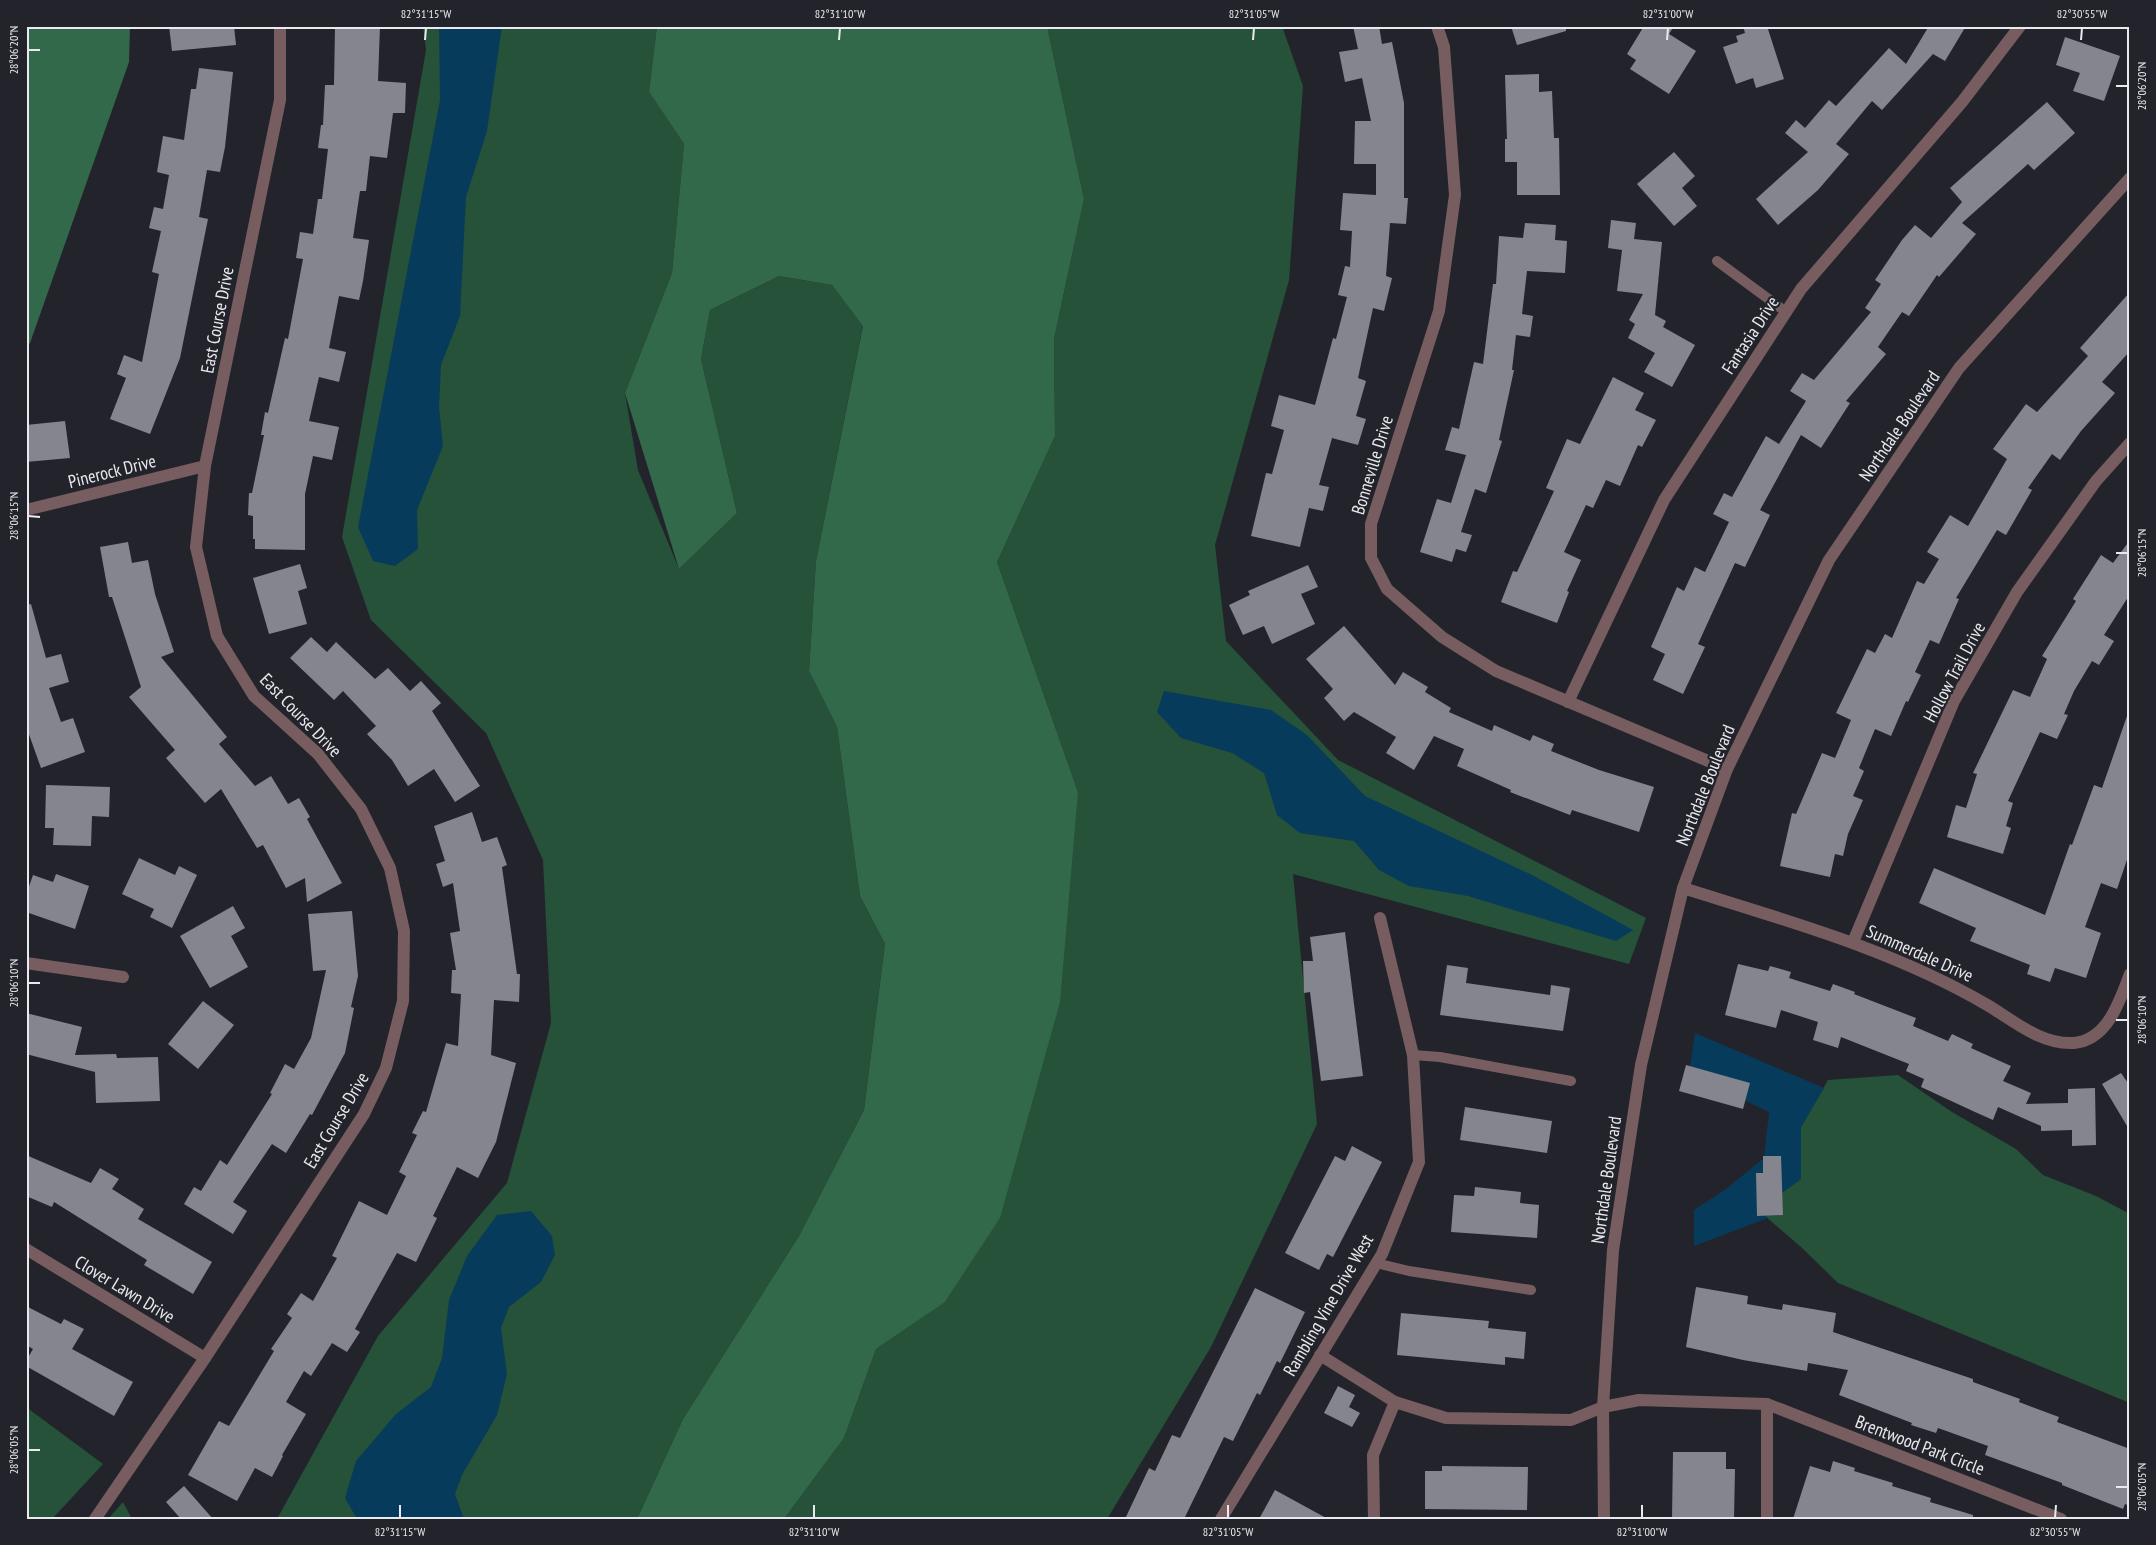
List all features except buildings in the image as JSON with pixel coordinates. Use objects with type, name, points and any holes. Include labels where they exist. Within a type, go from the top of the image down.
[{"type":"street","name":"East Course Drive","points":[[95,1519],[205,1358],[364,1114],[386,1068],[403,1001],[404,931],[390,868],[361,809],[318,754],[254,696],[217,636],[196,547],[205,466],[280,100],[280,26]]},
{"type":"street","name":"Bonneville Drive","points":[[1437,26],[1444,46],[1455,195],[1439,311],[1372,524],[1370,558],[1387,589],[1442,637],[1496,671],[1727,769]]},
{"type":"street","name":"Fantasia Drive","points":[[1568,702],[1664,500],[1801,289],[1962,102],[2020,26]]},
{"type":"street","name":"Northdale Boulevard","points":[[1604,1519],[1603,1407],[1613,1250],[1641,1065],[1683,888],[1727,769],[1829,560],[1959,368],[2130,178]]},
{"type":"street","name":"Hollow Trail Drive","points":[[1853,942],[1954,701],[2017,592],[2096,481],[2130,443]]},
{"type":"street","name":"Pinerock Drive","points":[[26,510],[205,466]]},
{"type":"street","name":"Summerdale Drive","points":[[1683,888],[1853,942],[1948,982],[2048,1041],[2075,1043],[2099,1032],[2115,1012],[2130,974]]},
{"type":"street","name":"Rambling Vine Drive West","points":[[1221,1519],[1376,1263],[1419,1162],[1414,1055],[1380,918]]},
{"type":"street","points":[[26,963],[123,977]]},
{"type":"street","name":"Clover Lawn Drive","points":[[26,1249],[205,1358]]},
{"type":"street","name":"Brentwood Park Circle","points":[[1320,1355],[1395,1402],[1446,1418],[1571,1420],[1603,1407],[1639,1400],[1766,1404],[2061,1519]]},
{"type":"street","points":[[1374,1519],[1373,1455],[1395,1402]]},
{"type":"street","points":[[1766,1404],[1767,1519]]},
{"type":"lane","points":[[1717,261],[1786,312]]},
{"type":"lane","points":[[1414,1055],[1440,1056],[1571,1081]]},
{"type":"lane","points":[[1376,1263],[1409,1272],[1531,1290]]},
{"type":"green space","points":[[26,26],[130,26],[129,62],[30,343],[26,346]]},
{"type":"green space","points":[[423,26],[657,26],[649,92],[684,144],[672,273],[625,393],[638,470],[679,569],[737,513],[701,359],[710,310],[779,276],[832,285],[863,325],[816,561],[809,671],[837,727],[860,896],[885,944],[864,1110],[799,1236],[683,1419],[637,1519],[277,1519],[378,1336],[507,1183],[551,1023],[543,860],[486,733],[371,620],[342,537],[426,50]]},
{"type":"green space","points":[[657,26],[1047,26],[1084,199],[1054,339],[1055,436],[997,562],[1078,792],[1060,1002],[1000,1218],[944,1303],[876,1349],[844,1438],[784,1519],[637,1519],[683,1419],[799,1236],[864,1110],[885,944],[860,896],[837,727],[809,671],[816,561],[863,326],[832,285],[779,276],[710,310],[701,359],[737,513],[679,569],[625,393],[672,273],[684,144],[649,92]]},
{"type":"green space","points":[[1047,26],[1282,26],[1303,86],[1289,280],[1215,545],[1226,641],[1338,760],[1646,918],[1629,964],[1293,874],[1317,1124],[1211,1347],[1107,1519],[784,1519],[844,1438],[876,1349],[944,1303],[1078,792],[997,562],[1055,436],[1054,339],[1084,199]]},
{"type":"green space","points":[[1898,1075],[1952,1112],[2016,1149],[2043,1175],[2096,1196],[2130,1214],[2130,1403],[1838,1283],[1801,1247],[1758,1210],[1801,1179],[1801,1127],[1828,1080]]},
{"type":"green space","points":[[26,1407],[103,1464],[52,1519],[26,1519]]},
{"type":"green space","points":[[123,1502],[132,1519],[108,1519]]},
{"type":"water","points":[[439,26],[502,26],[487,131],[466,197],[460,316],[441,365],[439,406],[443,446],[417,510],[418,549],[395,566],[373,561],[358,527],[440,100]]},
{"type":"water","points":[[1164,691],[1271,710],[1307,735],[1365,796],[1534,876],[1633,930],[1616,941],[1468,896],[1409,886],[1379,870],[1354,841],[1300,833],[1277,815],[1264,773],[1232,753],[1181,738],[1157,712]]},
{"type":"water","points":[[1695,1033],[1824,1088],[1801,1127],[1801,1179],[1758,1210],[1768,1218],[1694,1246],[1694,1210],[1726,1189],[1764,1158],[1769,1112],[1689,1074]]},
{"type":"water","points":[[531,1211],[552,1236],[555,1255],[541,1282],[509,1307],[501,1328],[507,1374],[497,1415],[462,1475],[455,1494],[464,1519],[357,1519],[345,1498],[356,1461],[396,1414],[431,1387],[442,1358],[449,1300],[467,1256],[497,1215]]}]
